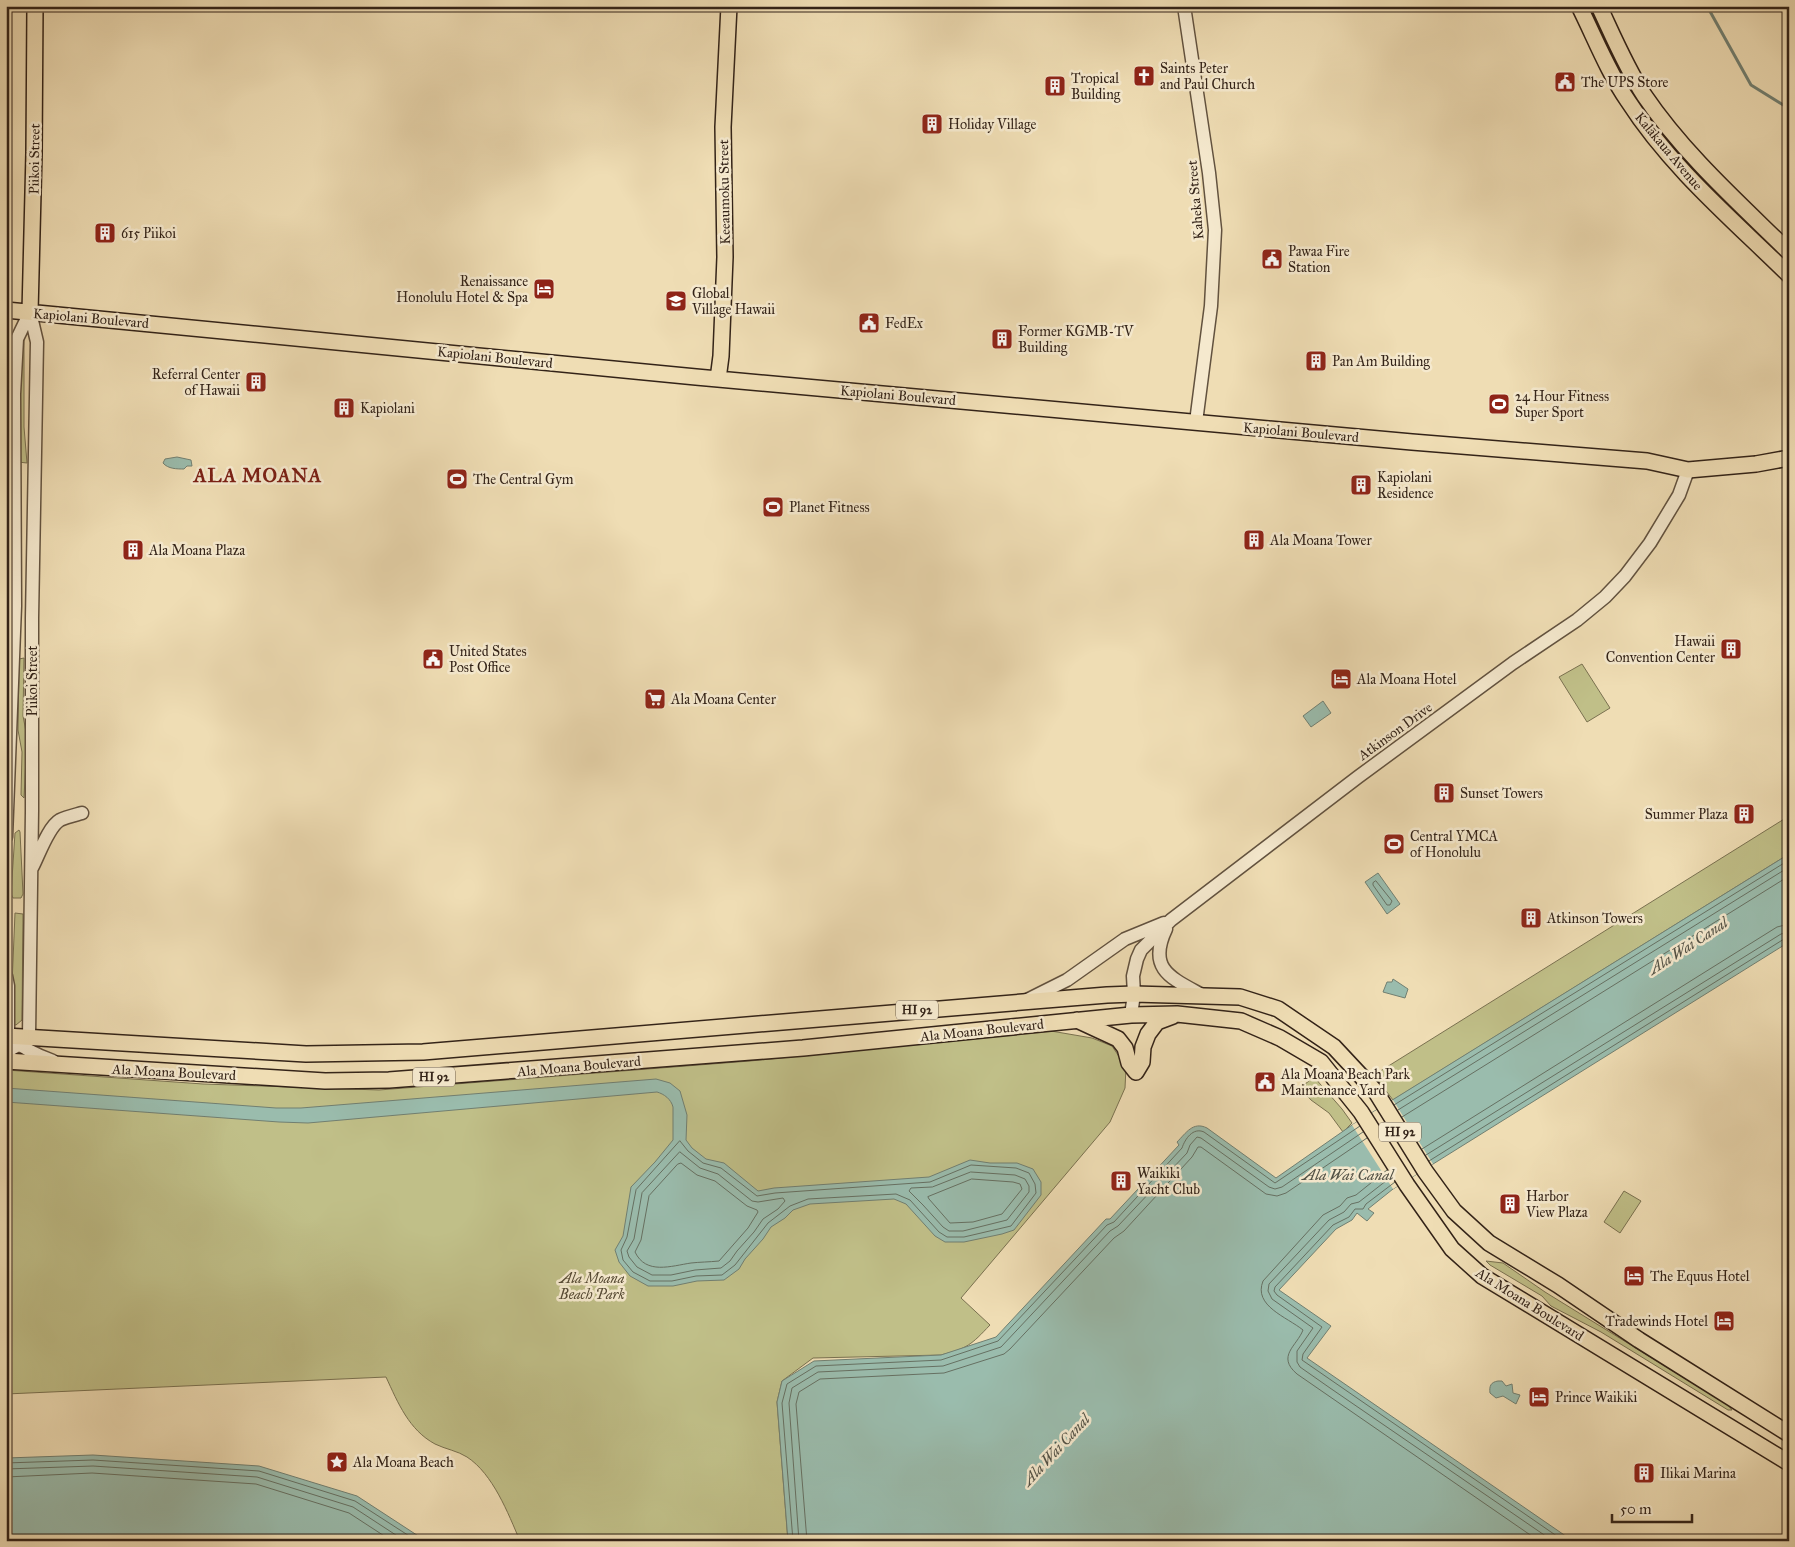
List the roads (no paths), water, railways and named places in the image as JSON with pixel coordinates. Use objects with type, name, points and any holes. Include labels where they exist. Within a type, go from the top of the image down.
[{"type":"main road","name":"Piikoi Street","points":[[30,312],[35,6]]},
{"type":"main road","name":"Keeaumoku Street","points":[[718,379],[721,356],[725,257],[723,127],[729,6]]},
{"type":"main road","name":"Kalākaua Avenue","points":[[1579,6],[1617,84],[1660,145],[1701,190],[1789,275]]},
{"type":"main road","name":"Kalākaua Avenue","points":[[1599,6],[1644,94],[1666,124],[1688,151],[1789,252]]},
{"type":"main road","name":"Kapiolani Boulevard","points":[[6,310],[718,379],[1412,442],[1647,461],[1688,470],[1756,464],[1789,458]]},
{"type":"main road","name":"Ala Moana Boulevard","points":[[15,1038],[306,1054],[423,1052],[1027,1000],[1134,994],[1240,997],[1278,1009],[1334,1047],[1376,1092],[1425,1172],[1454,1211],[1489,1243],[1558,1285],[1639,1340],[1789,1434]]},
{"type":"main road","name":"Ala Moana Boulevard","points":[[6,1061],[325,1081],[389,1080],[802,1048],[1130,1015],[1177,1014],[1241,1021],[1280,1038],[1321,1062],[1362,1112],[1407,1185],[1452,1249],[1482,1276],[1789,1463]]},
{"type":"main road","points":[[1077,1020],[1118,1039],[1125,1048],[1129,1063],[1136,1072],[1142,1062],[1143,1047],[1148,1034],[1157,1022],[1177,1014]]},
{"type":"street","name":"Kaheka Street","points":[[1184,6],[1209,173],[1215,230],[1211,306],[1196,422]]},
{"type":"street","name":"Piikoi Street","points":[[6,837],[11,732],[10,607],[16,348],[17,339],[30,312]]},
{"type":"street","name":"Piikoi Street","points":[[15,1038],[31,870],[32,618],[37,342],[30,312]]},
{"type":"street","name":"Atkinson Drive","points":[[1130,1015],[1134,994],[1133,976],[1137,959],[1141,950],[1171,920],[1358,777],[1513,663],[1577,620],[1605,597],[1625,576],[1650,543],[1679,494],[1688,470]]},
{"type":"street","points":[[10,607],[32,618]]},
{"type":"street","points":[[10,621],[32,618]]},
{"type":"street","points":[[31,870],[48,832],[58,820],[82,813]]},
{"type":"street","points":[[1171,920],[1160,942],[1159,959],[1165,972],[1178,982],[1203,996]]},
{"type":"street","points":[[1027,1000],[1067,980],[1125,939],[1171,920]]},
{"type":"street","points":[[6,976],[15,1038],[6,1052]]},
{"type":"street","points":[[15,1038],[33,1054],[66,1065]]},
{"type":"water","points":[[177,457],[191,460],[192,466],[176,469],[163,463],[165,459]]},
{"type":"water","points":[[1323,701],[1331,713],[1311,727],[1303,716]]},
{"type":"water","name":"Ala Wai Canal","points":[[1789,854],[1789,942],[1393,1189],[1368,1209],[1374,1213],[1367,1221],[1357,1213],[1352,1220],[1336,1229],[1279,1290],[1331,1326],[1307,1358],[1573,1541],[1089,1541],[1086,1539],[1082,1541],[788,1541],[777,1402],[782,1381],[814,1361],[941,1355],[996,1337],[1106,1219],[1110,1219],[1179,1145],[1177,1142],[1190,1129],[1198,1126],[1207,1128],[1276,1178],[1352,1125]]},
{"type":"water","points":[[1378,873],[1400,904],[1387,914],[1365,882]]},
{"type":"water","points":[[1393,979],[1408,989],[1405,998],[1383,992],[1387,982],[1392,982]]},
{"type":"water","points":[[656,1079],[670,1083],[680,1091],[687,1115],[686,1140],[692,1148],[706,1159],[724,1163],[758,1191],[774,1188],[929,1177],[970,1160],[990,1163],[1017,1163],[1033,1169],[1041,1182],[1041,1195],[1014,1230],[964,1242],[945,1242],[935,1236],[906,1204],[894,1199],[810,1204],[793,1210],[771,1227],[739,1269],[724,1280],[697,1281],[673,1286],[648,1286],[630,1276],[619,1262],[615,1250],[623,1236],[631,1187],[673,1140],[673,1107],[667,1097],[657,1092],[308,1123],[6,1102],[6,1088],[276,1108],[301,1108]]},
{"type":"water","points":[[1502,1381],[1506,1386],[1512,1384],[1513,1393],[1520,1395],[1516,1404],[1503,1396],[1496,1398],[1490,1393],[1491,1385]]},
{"type":"water","points":[[93,1455],[259,1466],[357,1496],[426,1541],[6,1541],[6,1458]]},
{"type":"waterway","points":[[1707,6],[1751,85],[1785,106]]},
{"type":"place","name":"Saints Peter and Paul Church","points":[[1144,76]]},
{"type":"place","name":"The UPS Store","points":[[1565,82]]},
{"type":"place","name":"Tropical Building","points":[[1055,86]]},
{"type":"place","name":"Holiday Village","points":[[932,124]]},
{"type":"place","name":"615 Piikoi","points":[[105,233]]},
{"type":"place","name":"Pawaa Fire Station","points":[[1272,259]]},
{"type":"place","name":"Renaissance Honolulu Hotel & Spa","points":[[544,289]]},
{"type":"place","name":"Global Village Hawaii","points":[[676,301]]},
{"type":"place","name":"FedEx","points":[[869,323]]},
{"type":"place","name":"Former KGMB-TV Building","points":[[1002,339]]},
{"type":"place","name":"Pan Am Building","points":[[1316,361]]},
{"type":"place","name":"Referral Center of Hawaii","points":[[256,382]]},
{"type":"place","name":"24 Hour Fitness Super Sport","points":[[1499,404]]},
{"type":"place","name":"Kapiolani","points":[[344,408]]},
{"type":"place","name":"The Central Gym","points":[[457,479]]},
{"type":"place","name":"Kapiolani Residence","points":[[1361,485]]},
{"type":"place","name":"Planet Fitness","points":[[773,507]]},
{"type":"place","name":"Ala Moana Tower","points":[[1254,540]]},
{"type":"place","name":"Ala Moana Plaza","points":[[133,550]]},
{"type":"place","name":"Hawaii Convention Center","points":[[1731,649]]},
{"type":"place","name":"United States Post Office","points":[[433,659]]},
{"type":"place","name":"Ala Moana Hotel","points":[[1341,679]]},
{"type":"place","name":"Ala Moana Center","points":[[655,699]]},
{"type":"place","name":"Sunset Towers","points":[[1444,793]]},
{"type":"place","name":"Summer Plaza","points":[[1744,814]]},
{"type":"place","name":"Central YMCA of Honolulu","points":[[1394,844]]},
{"type":"place","name":"Atkinson Towers","points":[[1531,918]]},
{"type":"place","name":"Ala Moana Beach Park Maintenance Yard","points":[[1265,1082]]},
{"type":"place","name":"Waikiki Yacht Club","points":[[1121,1181]]},
{"type":"place","name":"Harbor View Plaza","points":[[1510,1204]]},
{"type":"place","name":"The Equus Hotel","points":[[1634,1276]]},
{"type":"place","name":"Tradewinds Hotel","points":[[1724,1321]]},
{"type":"place","name":"Prince Waikiki","points":[[1539,1397]]},
{"type":"place","name":"Ala Moana Beach","points":[[337,1462]]},
{"type":"place","name":"Ilikai Marina","points":[[1644,1473]]},
{"type":"district","name":"ALA MOANA","points":[[258,475]]},
{"type":"park label","name":"Ala Moana Beach Park","points":[[592,1286]]}]
